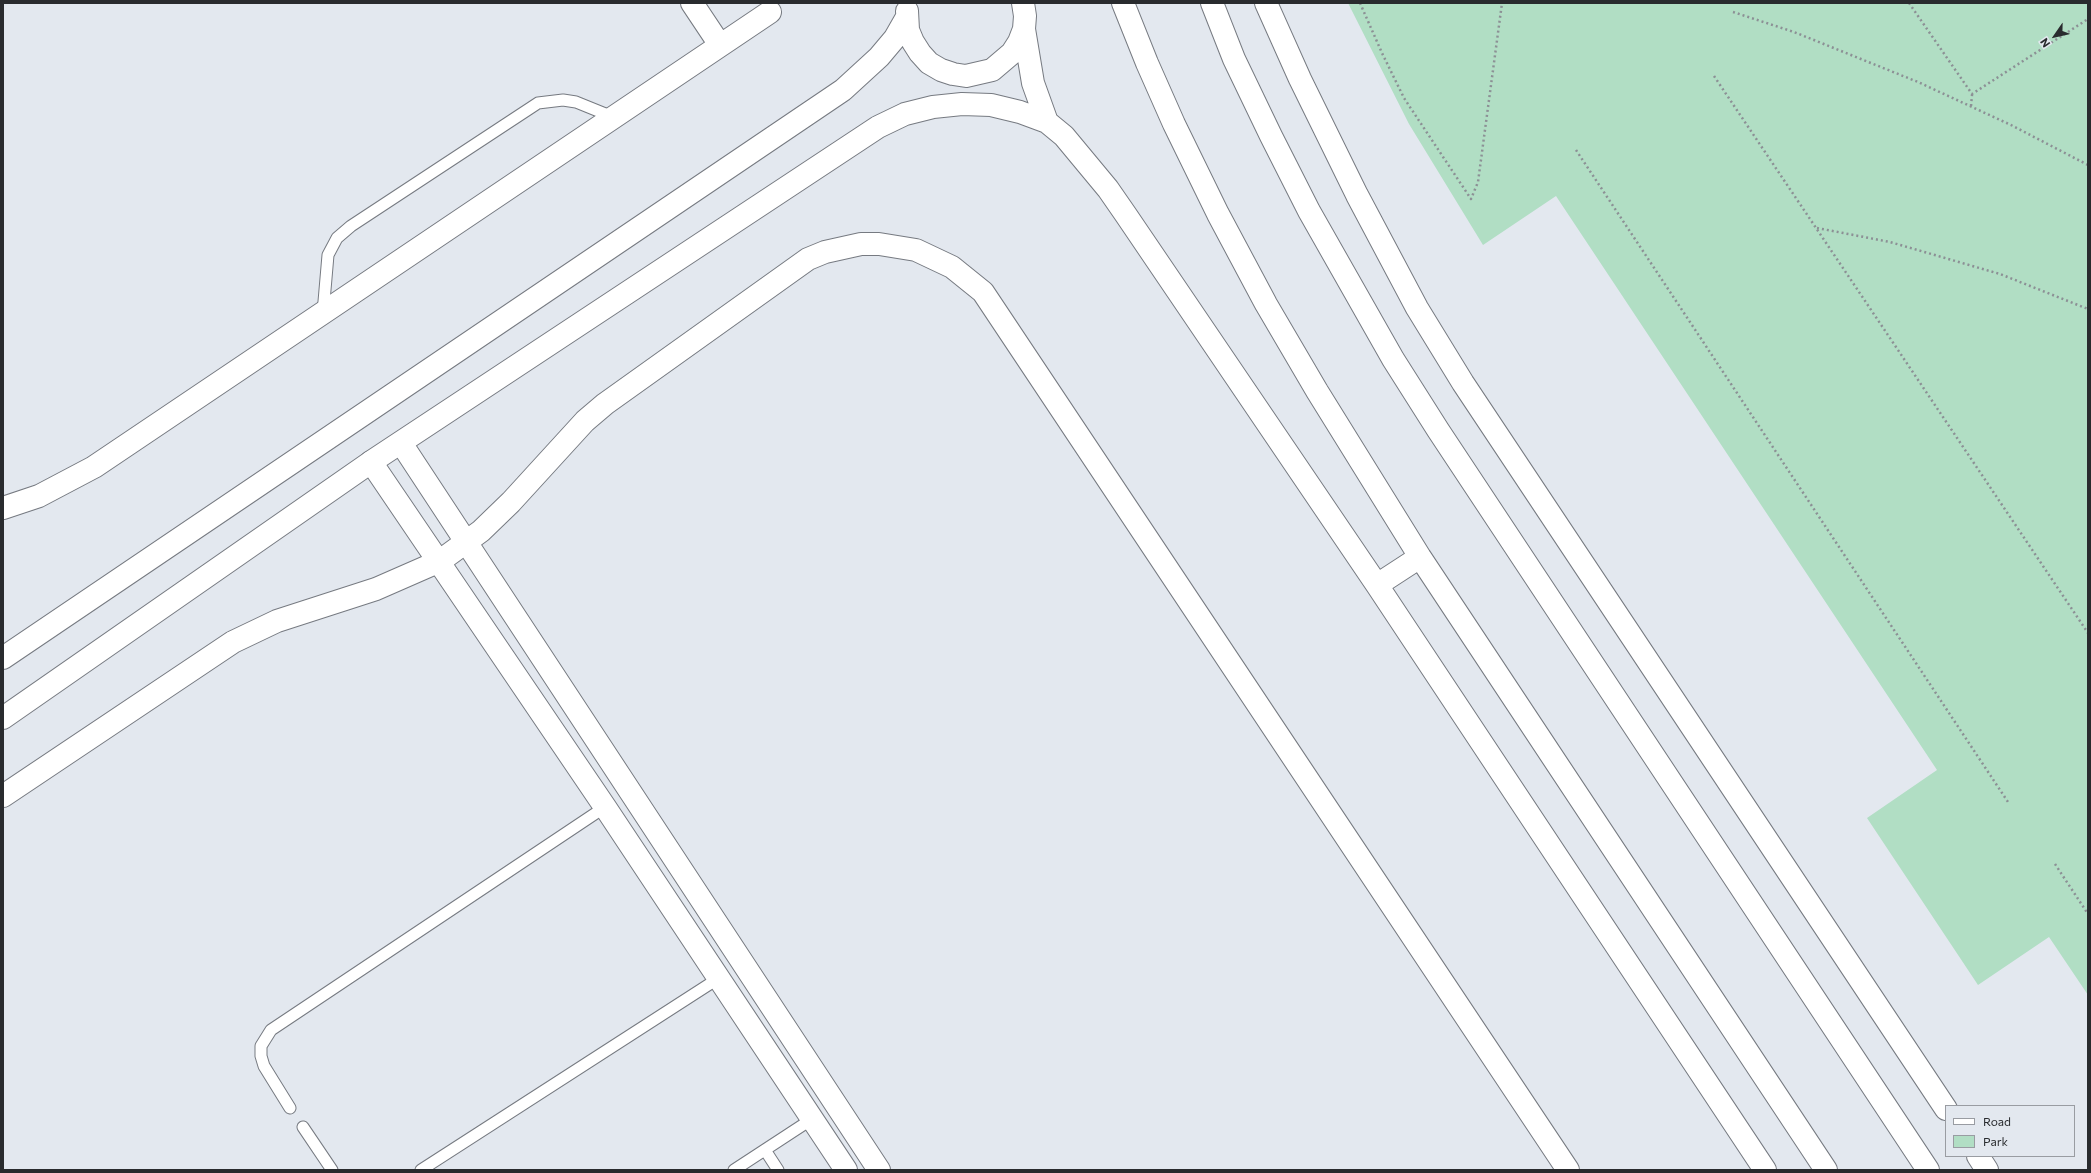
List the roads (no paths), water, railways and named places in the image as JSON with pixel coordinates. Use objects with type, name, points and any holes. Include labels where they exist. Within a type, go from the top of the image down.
[{"type":"street","points":[[692,3],[720,45]]},
{"type":"street","points":[[1023,3],[1025,16],[1024,29],[1034,82],[1047,122]]},
{"type":"street","points":[[1123,3],[1174,124],[1266,304],[1317,391],[1420,557],[1826,1170]]},
{"type":"street","points":[[1212,3],[1234,59],[1285,163],[1350,285],[1393,359],[1928,1170]]},
{"type":"street","points":[[1266,3],[1303,85],[1360,201],[1417,308],[1462,383],[1945,1108]]},
{"type":"street","points":[[907,10],[912,42],[920,54],[929,63],[941,70],[962,75],[980,74],[992,70],[1003,62],[1012,53],[1019,42],[1024,29]]},
{"type":"street","points":[[4,654],[843,90],[879,57],[895,38],[907,10]]},
{"type":"street","points":[[3,508],[39,496],[94,467],[770,12]]},
{"type":"street","points":[[962,75],[962,104]]},
{"type":"street","points":[[3,718],[371,462],[878,127],[905,114],[933,107],[962,104],[991,105],[1020,112],[1047,122],[1064,136],[1088,164],[1126,215],[1377,585],[1765,1170]]},
{"type":"street","points":[[3,796],[233,642],[277,621],[376,589],[440,561],[466,543],[511,502],[586,421],[605,404],[808,259],[843,247],[879,244],[916,250],[946,264],[969,278],[983,292],[1568,1170]]},
{"type":"street","points":[[401,443],[879,1170]]},
{"type":"street","points":[[371,462],[440,561],[846,1170]]},
{"type":"street","points":[[1377,585],[1420,557]]},
{"type":"street","points":[[1979,1157],[1987,1170]]},
{"type":"lane","points":[[322,313],[328,254],[337,238],[348,229],[538,103],[563,100],[576,102],[613,117]]},
{"type":"lane","points":[[290,1108],[264,1066],[261,1056],[261,1046],[271,1030],[605,807]]},
{"type":"lane","points":[[421,1170],[719,978]]},
{"type":"lane","points":[[734,1170],[812,1119]]},
{"type":"lane","points":[[302,1127],[332,1170]]},
{"type":"lane","points":[[765,1150],[778,1170]]}]
